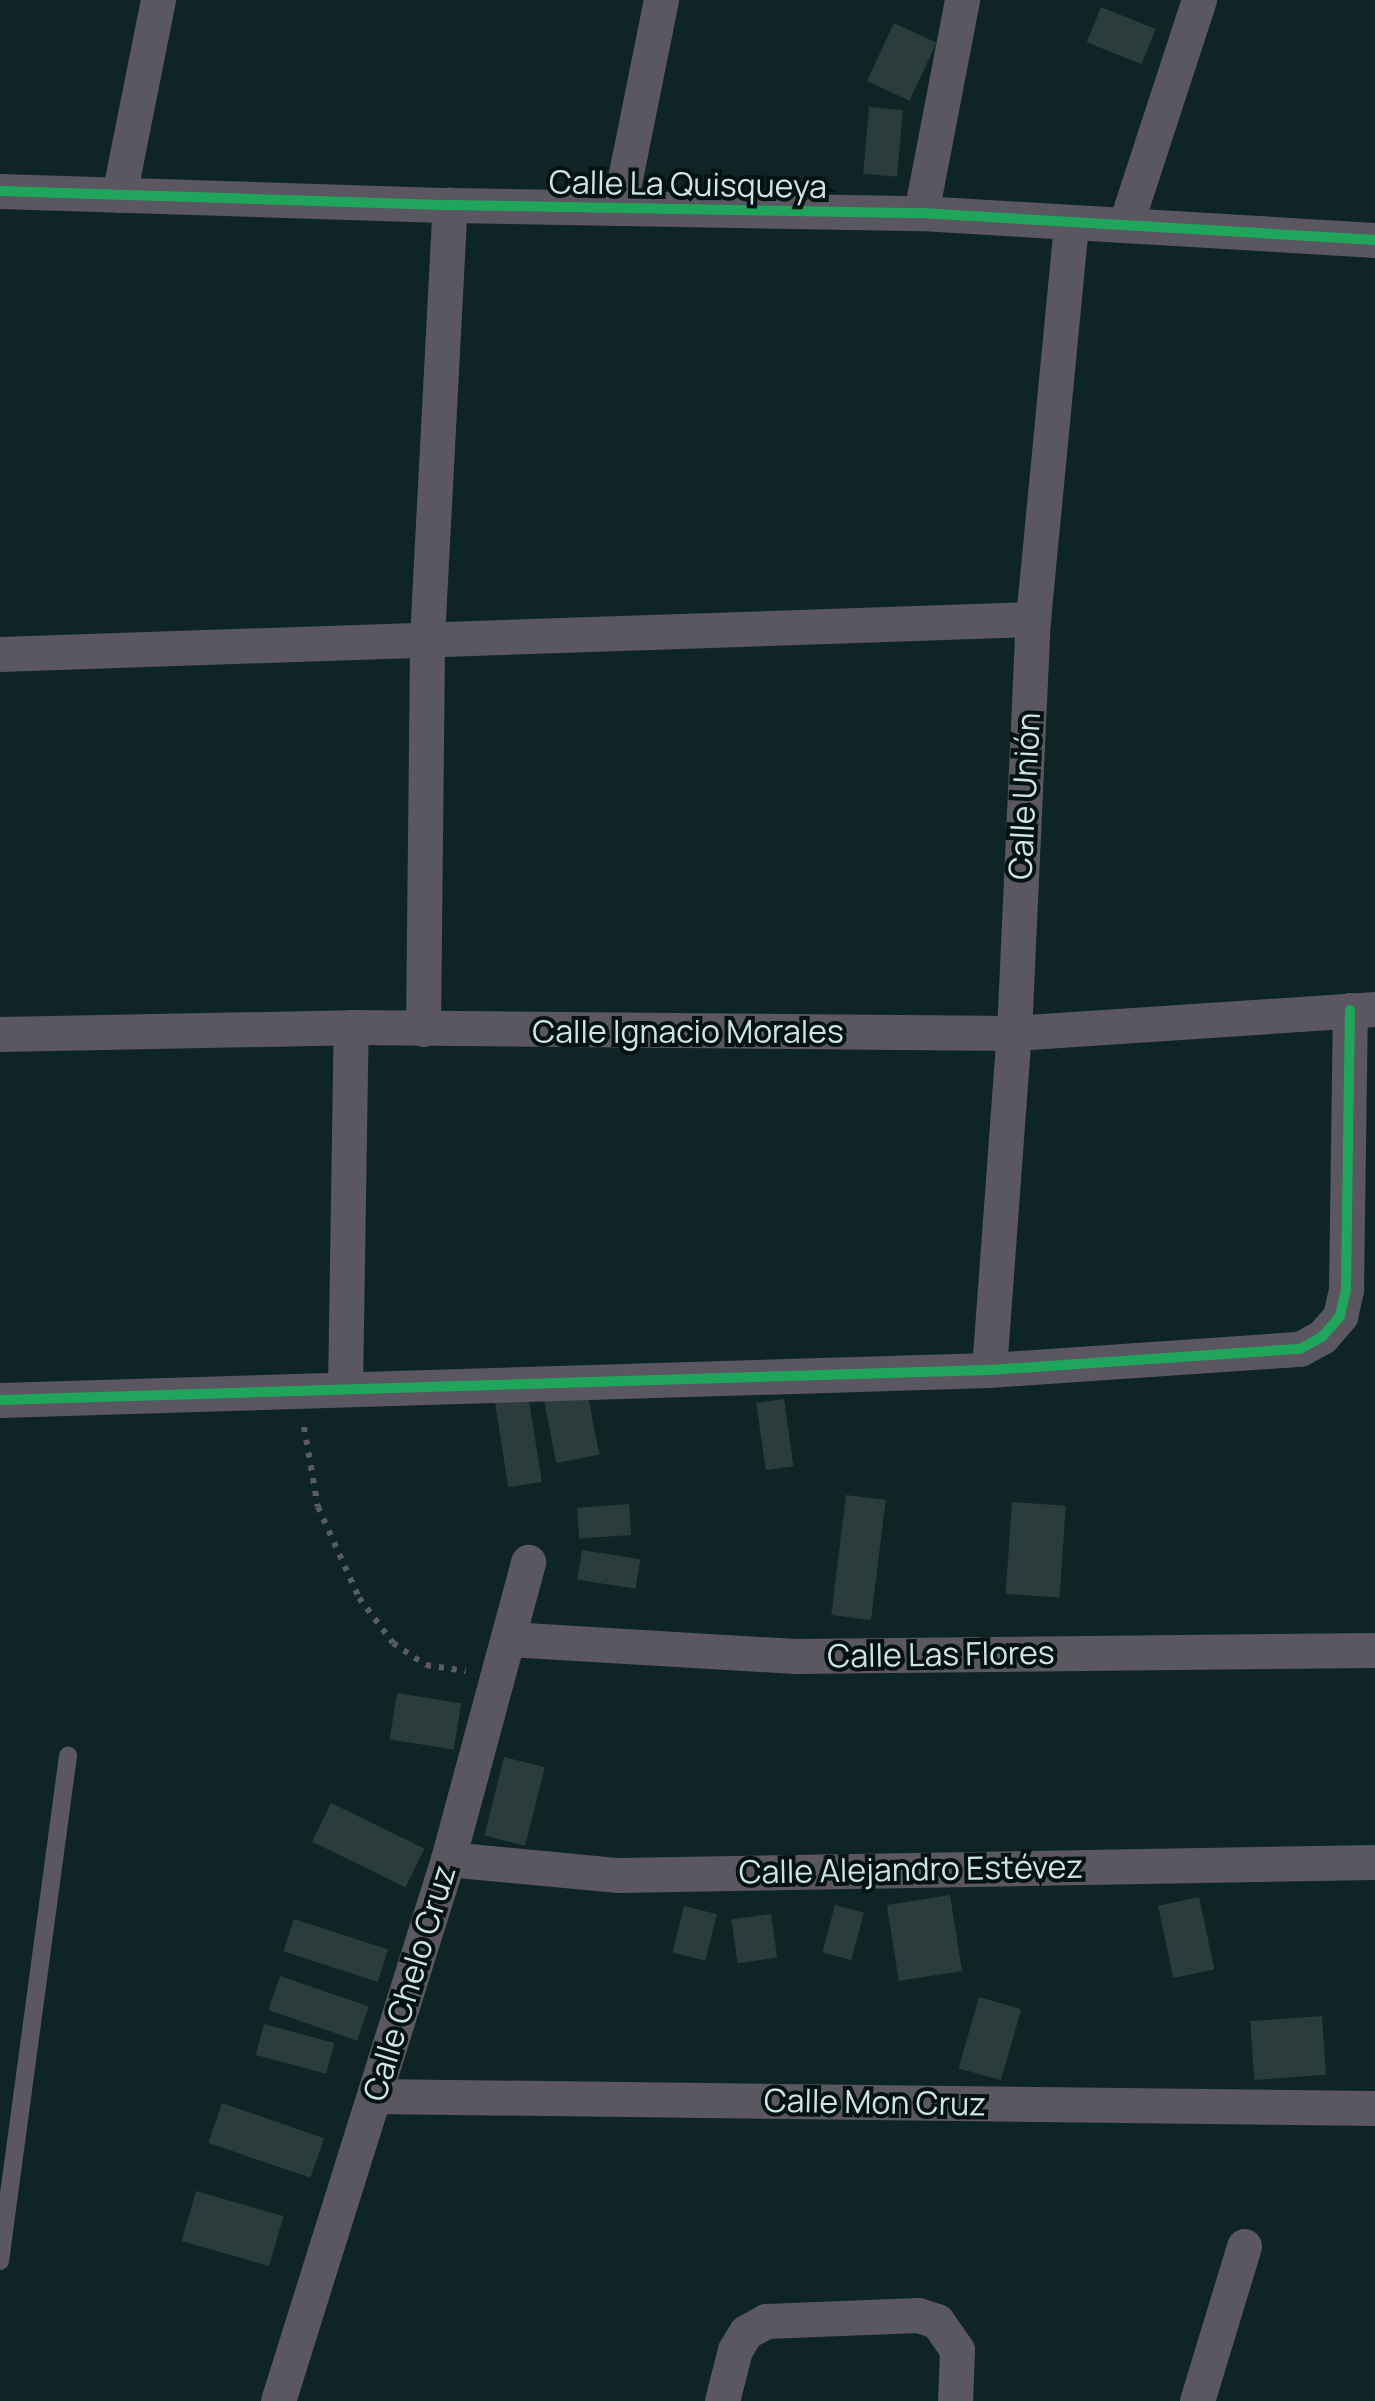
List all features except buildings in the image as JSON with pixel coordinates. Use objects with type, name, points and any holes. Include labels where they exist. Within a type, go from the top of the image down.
[{"type":"street","points":[[119,195],[158,0]]},
{"type":"street","points":[[619,208],[662,0]]},
{"type":"street","points":[[921,212],[962,0]]},
{"type":"street","points":[[1126,222],[1199,0]]},
{"type":"street","name":"Calle La Quisqueya","points":[[0,192],[450,206],[921,212],[1375,240]]},
{"type":"street","points":[[422,1029],[427,638],[450,206]]},
{"type":"street","name":"Calle Unión","points":[[989,1370],[1014,1032],[1032,619],[1072,224]]},
{"type":"street","points":[[0,654],[1032,619]]},
{"type":"street","points":[[0,1400],[989,1370],[1300,1349],[1322,1337],[1340,1316],[1346,1289],[1362,1010]]},
{"type":"street","name":"Calle Ignacio Morales","points":[[0,1034],[351,1026],[1014,1032],[1362,1010]]},
{"type":"street","points":[[346,1390],[351,1026]]},
{"type":"street","name":"Calle Chelo Cruz","points":[[278,2401],[448,1858],[528,1562]]},
{"type":"street","name":"Calle Las Flores","points":[[508,1639],[794,1656],[1375,1650]]},
{"type":"street","name":"Calle Alejandro Estévez","points":[[448,1858],[618,1875],[1375,1862]]},
{"type":"street","name":"Calle Mon Cruz","points":[[374,2096],[1375,2108]]},
{"type":"street","points":[[1197,2401],[1244,2246]]},
{"type":"street","points":[[722,2401],[735,2350],[746,2332],[766,2321],[918,2314],[937,2321],[958,2350],[954,2401]]},
{"type":"lane","points":[[0,2261],[68,1756]]},
{"type":"path","points":[[298,1391],[318,1507],[358,1598],[393,1642],[426,1665],[498,1676]]},
{"type":"cycle path","points":[[0,191],[450,205],[921,213],[1375,240]]},
{"type":"cycle path","points":[[0,1400],[989,1370],[1300,1349],[1322,1337],[1340,1316],[1346,1289],[1350,1010]]}]
